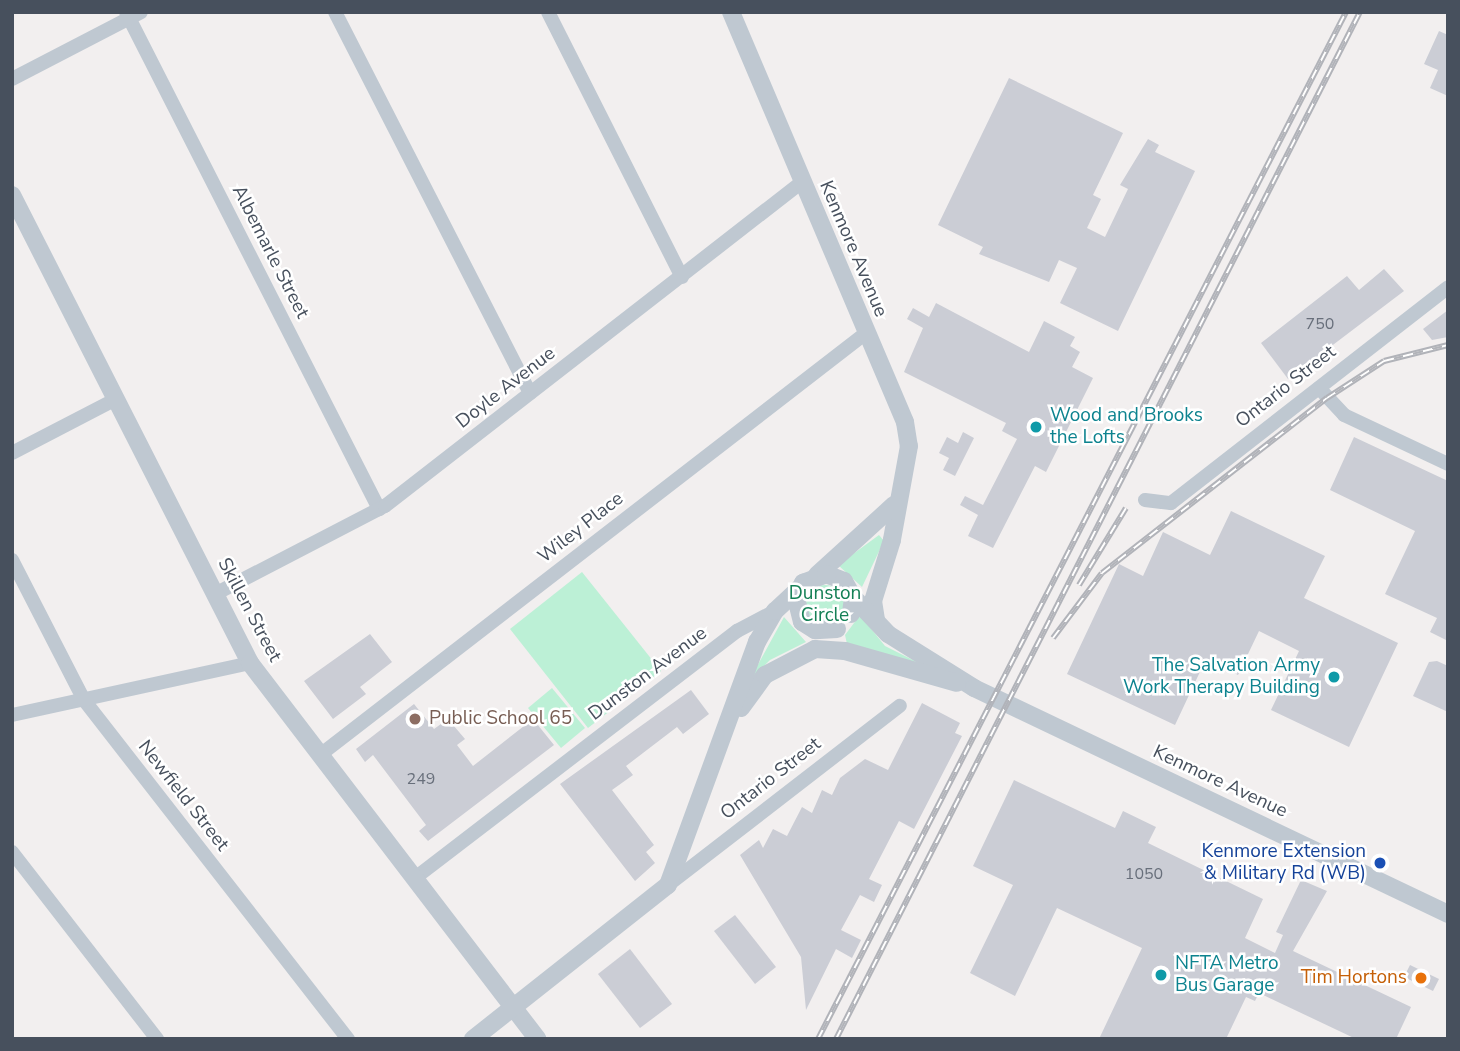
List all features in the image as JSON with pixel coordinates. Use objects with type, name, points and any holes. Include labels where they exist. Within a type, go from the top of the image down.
[{"type":"street","points":[[335,12],[530,393]]},
{"type":"street","points":[[548,12],[682,277]]},
{"type":"street","name":"Kenmore Avenue","points":[[731,12],[905,422],[909,446],[894,505],[892,540],[863,601],[876,619],[888,634],[974,688],[1448,914]]},
{"type":"street","points":[[12,79],[132,14]]},
{"type":"street","name":"Albemarle Street","points":[[132,14],[379,509]]},
{"type":"street","name":"Doyle Avenue","points":[[215,593],[379,509],[802,182]]},
{"type":"street","name":"Skillen Street","points":[[12,195],[250,663],[537,1039]]},
{"type":"street","name":"Ontario Street","points":[[1145,499],[1171,503],[1448,287]]},
{"type":"street","name":"Wiley Place","points":[[320,755],[866,332]]},
{"type":"street","points":[[1319,388],[1344,415],[1448,464]]},
{"type":"street","points":[[12,453],[116,399]]},
{"type":"street","points":[[817,575],[836,576],[863,601],[826,639],[808,627],[796,606],[799,589],[894,505]]},
{"type":"street","name":"Newfield Street","points":[[12,560],[84,700],[348,1039]]},
{"type":"street","name":"Ontario Street","points":[[668,885],[757,642],[775,611],[799,589]]},
{"type":"street","name":"Dunston Avenue","points":[[415,877],[737,631],[775,611]]},
{"type":"street","name":"Kenmore Avenue","points":[[826,639],[844,651],[974,688]]},
{"type":"street","name":"Ontario Street","points":[[718,748],[765,675],[826,639]]},
{"type":"street","points":[[12,715],[250,663]]},
{"type":"street","name":"Ontario Street","points":[[473,1039],[900,706]]},
{"type":"street","points":[[12,852],[157,1039]]},
{"type":"green space","name":"Dunston Circle","points":[[879,535],[884,541],[862,587],[838,565]]},
{"type":"green space","points":[[582,572],[661,671],[588,728],[510,629]]},
{"type":"green space","name":"Dunston Circle","points":[[825,585],[839,590],[844,604],[839,618],[825,623],[811,618],[806,604],[811,590]]},
{"type":"green space","name":"Dunston Circle","points":[[860,615],[885,646],[929,668],[847,644],[845,635]]},
{"type":"green space","name":"Dunston Circle","points":[[784,617],[806,642],[770,660],[749,681]]},
{"type":"green space","points":[[552,688],[585,728],[561,748],[528,708]]},
{"type":"building","points":[[1439,31],[1448,35],[1448,96],[1430,88],[1438,70],[1424,64]]},
{"type":"building","points":[[1009,78],[1123,133],[1093,195],[1101,199],[1087,228],[1105,237],[1128,189],[1120,185],[1148,139],[1159,145],[1155,152],[1195,171],[1118,331],[1060,303],[1077,268],[1059,260],[1049,282],[979,254],[983,247],[938,225]]},
{"type":"building","points":[[1384,269],[1404,291],[1288,379],[1261,343],[1347,276],[1359,290]]},
{"type":"building","name":"Wood and Brooks the Lofts","points":[[936,303],[1029,352],[1044,321],[1075,337],[1070,346],[1080,352],[1072,367],[1093,378],[1046,472],[1035,466],[993,548],[968,536],[978,515],[960,505],[965,496],[983,505],[1017,439],[1002,431],[1006,423],[904,372],[923,328],[907,319],[913,308],[929,317]]},
{"type":"building","points":[[1448,310],[1448,337],[1432,340],[1423,329]]},
{"type":"building","points":[[963,432],[974,438],[955,476],[943,470],[949,458],[939,453],[947,437],[958,443]]},
{"type":"building","points":[[1354,437],[1448,481],[1448,641],[1430,632],[1437,618],[1385,594],[1415,531],[1330,490]]},
{"type":"building","points":[[1231,511],[1325,556],[1304,598],[1398,643],[1349,747],[1271,710],[1299,651],[1259,631],[1238,675],[1206,659],[1175,725],[1067,674],[1119,564],[1143,576],[1163,532],[1210,555]]},
{"type":"building","points":[[370,634],[392,662],[360,687],[366,694],[333,719],[304,681]]},
{"type":"building","points":[[1437,661],[1448,666],[1448,712],[1413,696],[1429,662]]},
{"type":"building","points":[[691,690],[709,714],[683,734],[677,727],[626,766],[633,775],[612,790],[654,845],[646,852],[655,863],[635,881],[560,784]]},
{"type":"building","points":[[922,703],[960,723],[955,733],[962,736],[914,829],[899,821],[869,879],[882,885],[874,902],[860,895],[841,930],[861,940],[852,958],[836,949],[806,1010],[801,957],[740,855],[759,840],[763,848],[773,829],[787,836],[802,807],[812,813],[822,790],[832,795],[840,778],[865,759],[888,770]]},
{"type":"building","points":[[414,704],[434,729],[448,719],[465,739],[457,745],[473,766],[533,719],[554,745],[428,841],[419,831],[426,825],[373,755],[365,762],[356,749]]},
{"type":"building","points":[[1014,780],[1115,828],[1123,811],[1156,827],[1148,843],[1263,899],[1245,938],[1275,953],[1283,935],[1276,932],[1301,880],[1327,891],[1293,951],[1411,1007],[1396,1039],[1356,1039],[1259,993],[1255,1001],[1246,997],[1226,1039],[1099,1039],[1142,948],[1057,908],[1015,996],[970,973],[1013,885],[973,866]]},
{"type":"building","points":[[735,915],[776,967],[755,984],[714,931]]},
{"type":"building","points":[[630,949],[672,1004],[640,1028],[598,974]]},
{"type":"building","name":"Tim Hortons","points":[[1410,965],[1439,979],[1433,991],[1404,977]]},
{"type":"railway","points":[[818,1039],[1346,12]]},
{"type":"railway","points":[[836,1039],[1360,12]]},
{"type":"railway","points":[[1053,638],[1102,573],[1327,398],[1384,361],[1448,345]]},
{"type":"railway","points":[[1079,585],[1126,508]]},
{"type":"place","name":"Wood and Brooks the Lofts","points":[[1036,427]]},
{"type":"place","name":"The Salvation Army Work Therapy Building","points":[[1334,677]]},
{"type":"place","name":"Public School 65","points":[[415,719]]},
{"type":"place","name":"Kenmore Extension & Military Rd (WB)","points":[[1380,863]]},
{"type":"place","name":"NFTA Metro Bus Garage","points":[[1161,975]]},
{"type":"place","name":"Tim Hortons","points":[[1421,978]]}]
